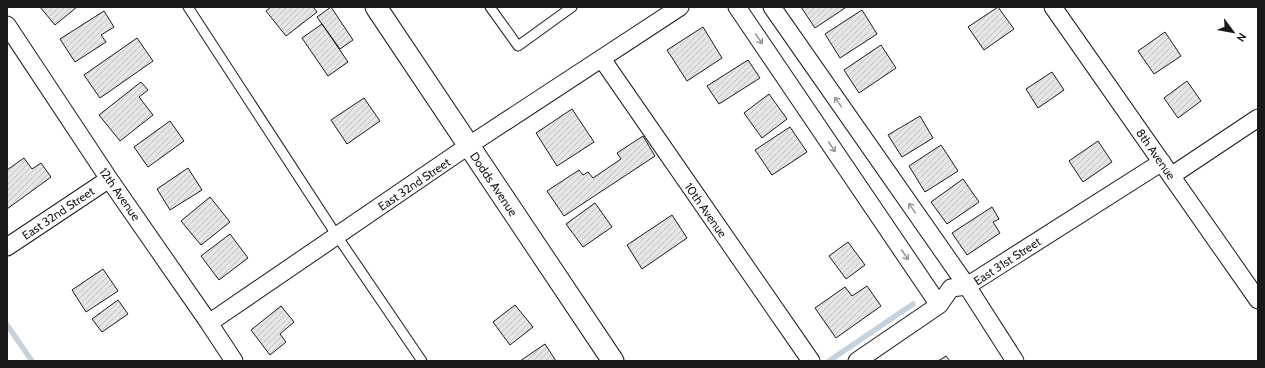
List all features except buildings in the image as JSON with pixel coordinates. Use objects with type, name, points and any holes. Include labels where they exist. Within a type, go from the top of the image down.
[{"type":"street","name":"Dodds Avenue","points":[[376,7],[613,361]]},
{"type":"street","name":"East 32nd Street","points":[[209,323],[468,146],[680,7]]},
{"type":"street","points":[[738,7],[939,305]]},
{"type":"street","points":[[772,7],[967,286],[1015,361]]},
{"type":"street","name":"8th Avenue","points":[[1053,7],[1258,300]]},
{"type":"street","name":"12th Avenue","points":[[7,25],[109,179],[234,361]]},
{"type":"street","name":"10th Avenue","points":[[602,59],[811,361]]},
{"type":"street","points":[[1171,176],[1258,118]]},
{"type":"street","name":"East 31st Street","points":[[857,361],[939,305],[951,288],[967,286],[1162,162]]},
{"type":"street","name":"East 32nd Street","points":[[7,247],[109,179]]},
{"type":"lane","points":[[188,7],[337,236],[422,361]]},
{"type":"lane","points":[[490,7],[518,46],[572,7]]},
{"type":"waterway","points":[[829,361],[913,304]]},
{"type":"waterway","points":[[7,325],[32,361]]}]
